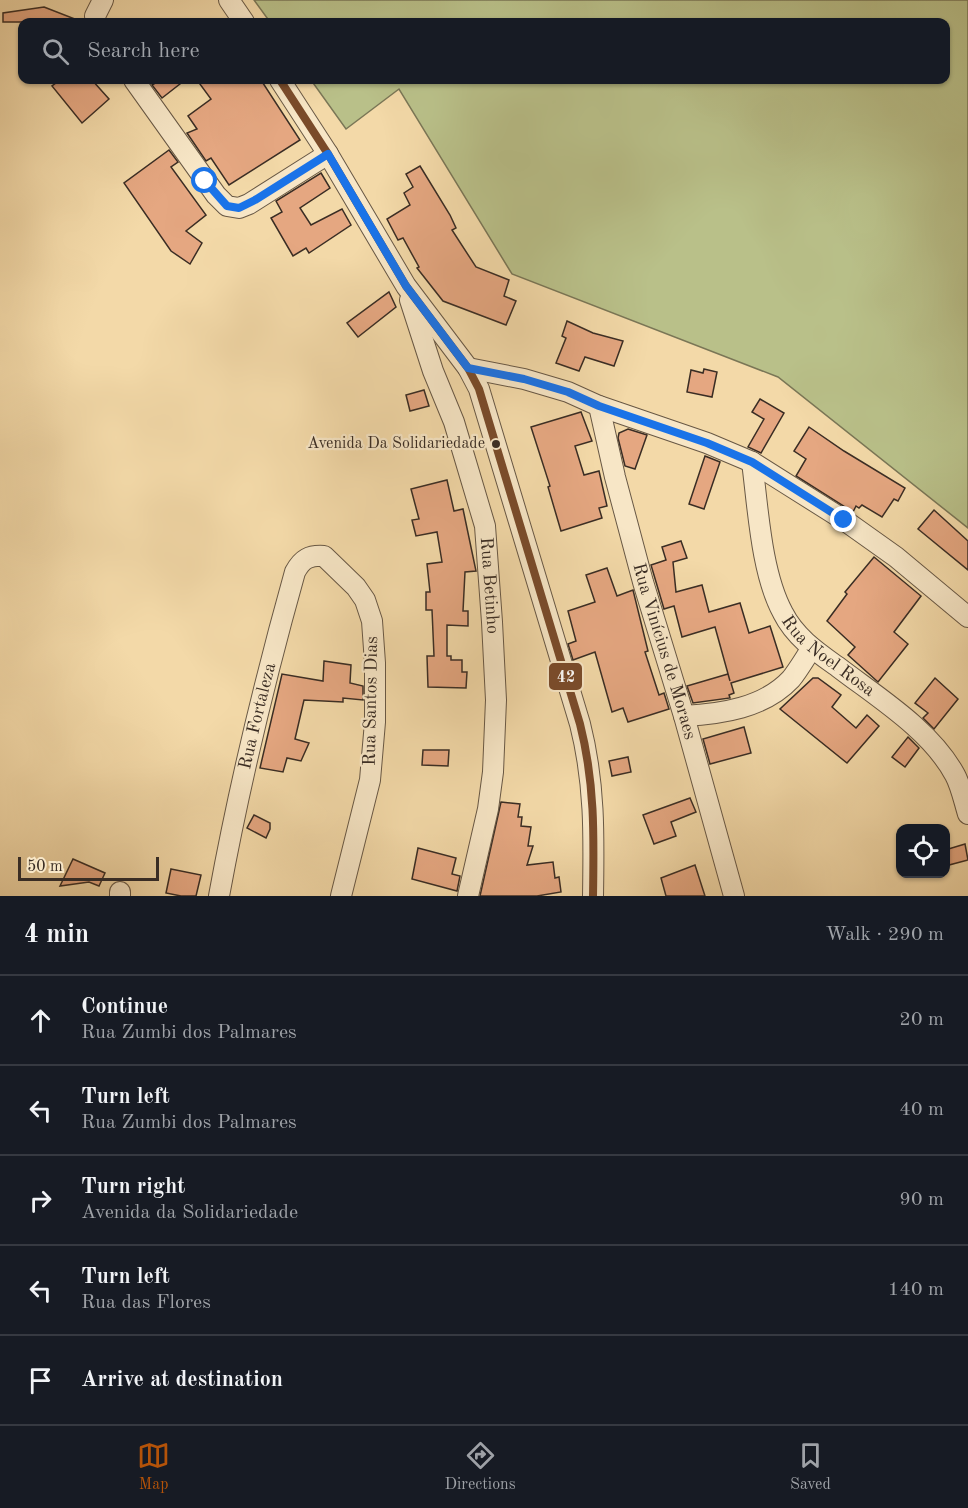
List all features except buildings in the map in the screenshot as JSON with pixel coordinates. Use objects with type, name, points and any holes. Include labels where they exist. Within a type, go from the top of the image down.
[{"type":"street","points":[[95,18],[98,7],[103,0]]},
{"type":"street","points":[[229,0],[240,18]]},
{"type":"street","points":[[137,84],[205,181],[227,206],[239,208],[249,204],[328,154]]},
{"type":"street","points":[[283,84],[328,154],[406,286],[468,368],[479,389],[589,758],[594,822],[593,896]]},
{"type":"street","name":"Rua Betinho","points":[[406,286],[433,371],[454,422],[485,526],[496,700],[493,772],[488,809],[468,896]]},
{"type":"street","points":[[468,368],[524,379],[568,392],[599,406],[707,443],[752,462],[844,520],[896,557],[968,617]]},
{"type":"street","name":"Rua Vinícius de Moraes","points":[[599,406],[643,582],[684,716],[734,896]]},
{"type":"street","name":"Rua Noel Rosa","points":[[752,462],[773,592],[792,628],[812,648],[897,712],[936,746],[956,776],[968,814]]},
{"type":"street","name":"Rua Fortaleza","points":[[219,896],[238,797],[295,572],[300,562],[312,556],[324,556]]},
{"type":"street","name":"Rua Santos Dias","points":[[324,556],[356,587],[365,600],[372,621],[375,663],[375,722],[370,780],[341,896]]},
{"type":"street","points":[[684,716],[717,715],[737,710],[766,697],[790,680],[812,648]]},
{"type":"green space","points":[[254,0],[968,0],[968,528],[778,377],[512,274],[399,89],[346,129],[314,84],[950,84],[950,18],[267,18]]},
{"type":"transit line","name":"42","points":[[283,84],[328,154],[406,286],[468,368],[479,389],[585,746],[591,789],[593,896]]},
{"type":"place","name":"Avenida Da Solidariedade","points":[[496,444]]},
{"type":"route","points":[[205,181],[227,206],[239,208],[328,154],[406,286],[468,368],[524,379],[568,392],[599,406],[707,443],[752,462],[844,520]]}]
